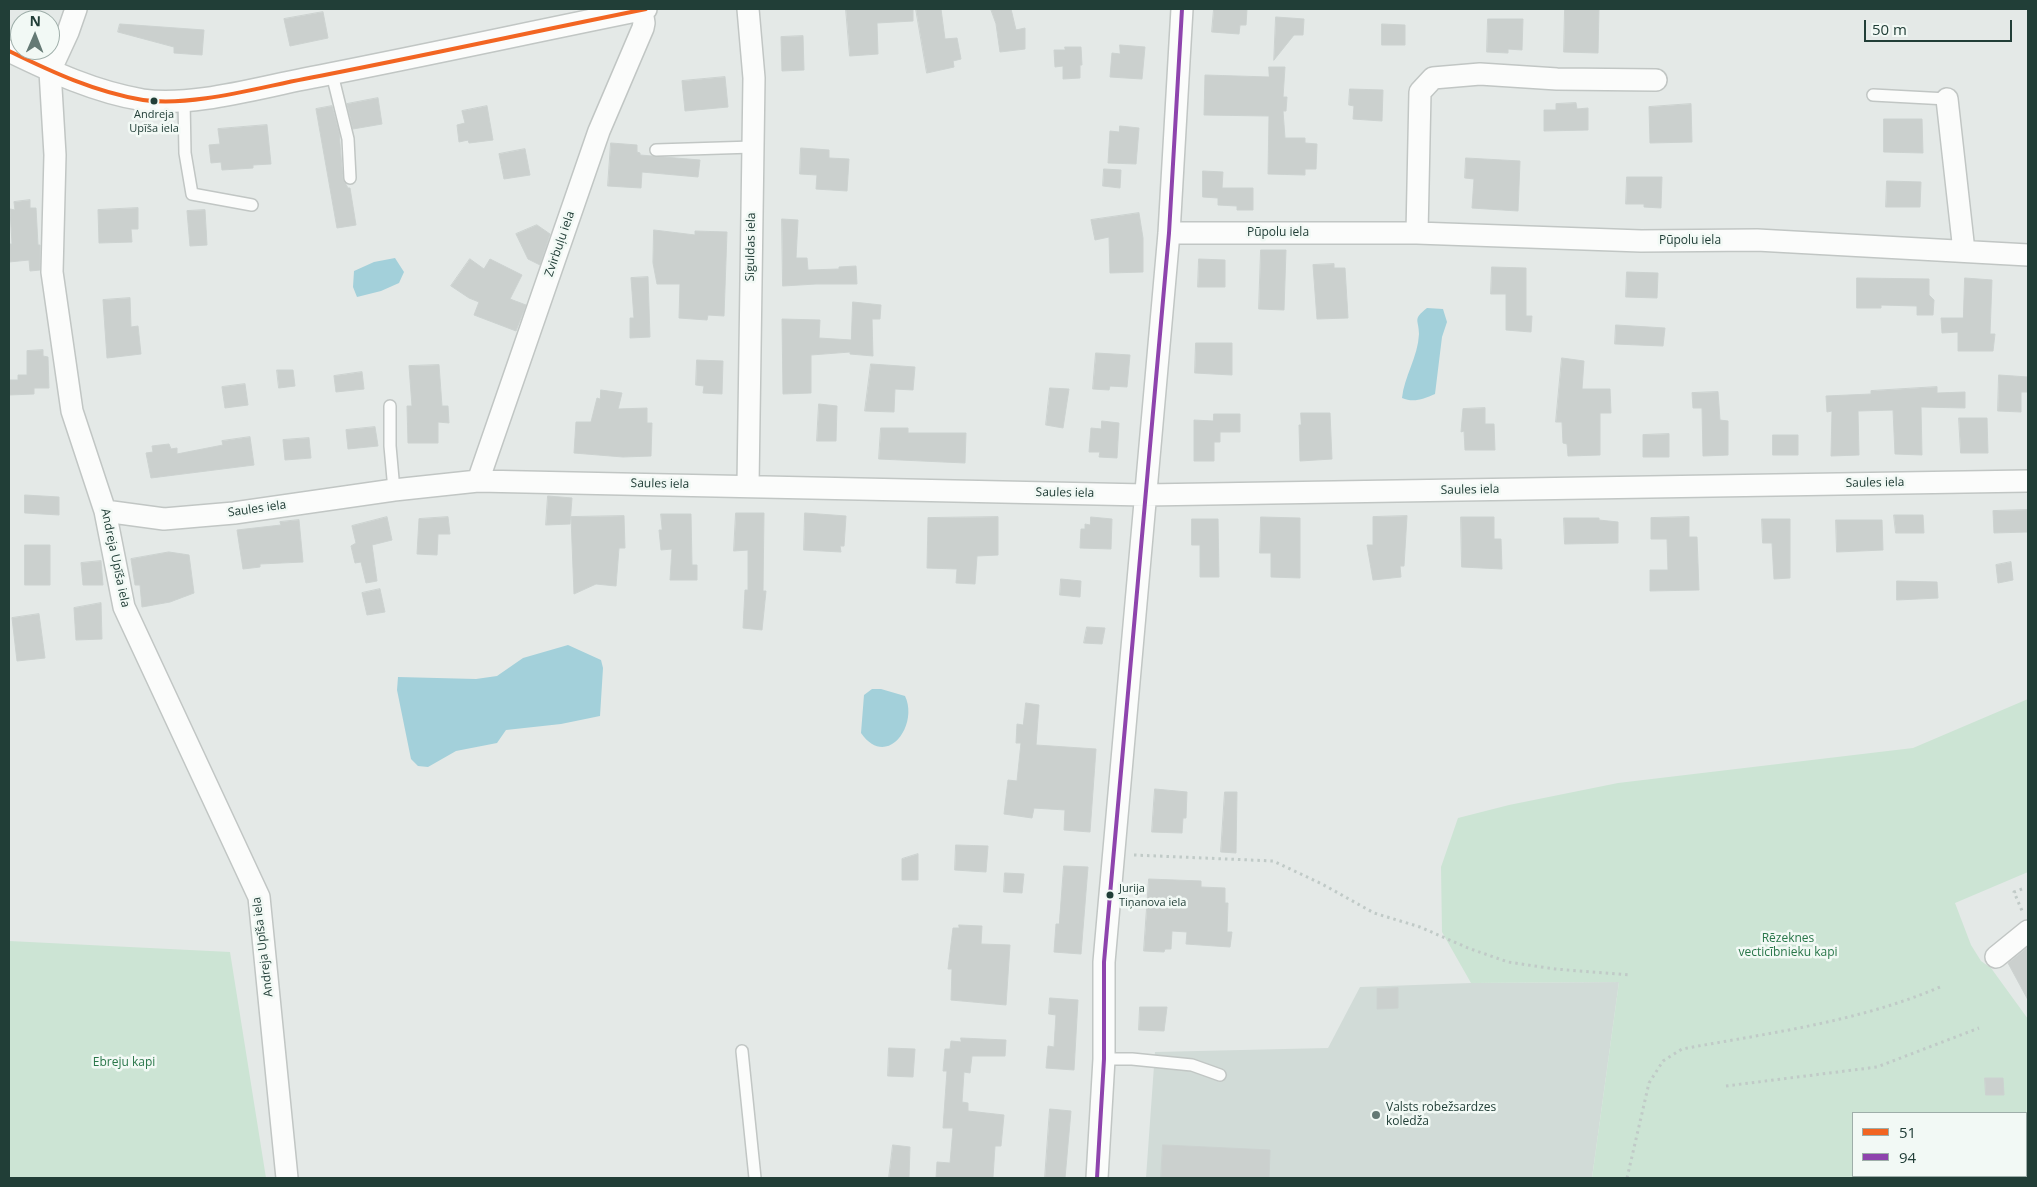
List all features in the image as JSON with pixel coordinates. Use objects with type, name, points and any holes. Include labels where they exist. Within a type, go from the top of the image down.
[{"type":"street","name":"Andreja Upīša iela","points":[[76,9],[68,32],[50,71],[55,155],[52,272],[72,411],[105,511],[124,607],[259,897],[287,1178]]},
{"type":"street","points":[[9,51],[74,82],[108,92],[145,100],[184,100],[216,96],[332,74],[644,9]]},
{"type":"street","name":"Zvirbuļu iela","points":[[478,481],[599,131],[643,28],[644,9]]},
{"type":"street","name":"Siguldas iela","points":[[748,9],[754,78],[748,486]]},
{"type":"street","points":[[1097,1178],[1104,1059],[1104,962],[1169,233],[1182,9]]},
{"type":"street","points":[[1417,233],[1420,92],[1433,78],[1480,74],[1557,79],[1656,80]]},
{"type":"street","points":[[1947,99],[1964,251]]},
{"type":"street","name":"Pūpolu iela","points":[[1169,233],[1417,233],[1641,241],[1757,240],[2028,255]]},
{"type":"street","name":"Saules iela","points":[[105,511],[164,519],[234,513],[394,490],[478,481],[1145,495],[2028,481]]},
{"type":"street","points":[[1996,957],[2028,925]]},
{"type":"lane","points":[[332,74],[348,140],[350,178]]},
{"type":"lane","points":[[1873,95],[1947,99]]},
{"type":"lane","points":[[184,100],[185,153],[192,194],[252,205]]},
{"type":"lane","points":[[656,150],[753,147]]},
{"type":"lane","points":[[390,406],[390,446],[394,490]]},
{"type":"lane","points":[[742,1051],[755,1178]]},
{"type":"lane","points":[[1104,1059],[1132,1059],[1192,1066],[1220,1075]]},
{"type":"path","points":[[1113,855],[1273,861],[1322,884],[1374,913],[1420,928],[1508,962],[1555,969],[1631,975]]},
{"type":"path","points":[[2022,888],[2014,892],[2028,925]]},
{"type":"path","points":[[2022,910],[2028,907]]},
{"type":"path","points":[[1627,1178],[1649,1083],[1663,1062],[1682,1049],[1834,1022],[1909,1000],[1940,987]]},
{"type":"path","points":[[1726,1086],[1876,1067],[1979,1028]]},
{"type":"shaded area","name":"Valsts robežsardzes koledža","points":[[1619,982],[1592,1178],[1146,1178],[1155,1052],[1328,1048],[1360,987],[1471,983]]},
{"type":"green space","name":"Rēzeknes vecticībnieku kapi","points":[[2028,699],[2028,872],[1955,903],[1971,945],[1981,961],[1991,968],[2028,1019],[2028,1178],[1592,1178],[1619,982],[1471,983],[1442,932],[1441,867],[1458,818],[1509,805],[1618,783],[1913,748]]},
{"type":"green space","name":"Ebreju kapi","points":[[9,941],[230,952],[266,1178],[9,1178]]},
{"type":"water","points":[[395,258],[404,272],[399,283],[381,291],[357,297],[353,287],[354,271],[374,262]]},
{"type":"water","points":[[1427,308],[1443,309],[1447,322],[1442,337],[1435,394],[1419,400],[1402,398],[1405,382],[1418,342],[1417,320]]},
{"type":"water","points":[[568,645],[601,660],[603,668],[600,716],[561,724],[506,730],[497,743],[456,751],[428,767],[418,766],[411,759],[397,690],[398,677],[476,679],[497,676],[523,658]]},
{"type":"water","points":[[872,689],[881,689],[905,696],[908,707],[908,719],[898,739],[890,745],[881,747],[871,743],[861,733],[864,695]]},
{"type":"building","points":[[846,9],[913,9],[913,21],[877,23],[878,54],[850,56]]},
{"type":"building","points":[[916,9],[941,9],[945,39],[957,38],[961,59],[953,61],[954,67],[927,73]]},
{"type":"building","points":[[991,9],[1011,9],[1016,30],[1025,28],[1025,49],[1000,52],[996,24]]},
{"type":"building","points":[[1214,9],[1247,9],[1246,25],[1240,25],[1239,34],[1212,32]]},
{"type":"building","points":[[1565,9],[1599,9],[1598,53],[1564,52]]},
{"type":"building","points":[[323,12],[328,38],[290,46],[284,19]]},
{"type":"building","points":[[1276,17],[1304,19],[1303,35],[1294,35],[1274,60]]},
{"type":"building","points":[[1488,19],[1523,19],[1522,50],[1508,49],[1508,53],[1487,52]]},
{"type":"building","points":[[120,24],[204,30],[202,55],[174,53],[174,47],[118,32]]},
{"type":"building","points":[[1382,24],[1405,25],[1405,45],[1382,45]]},
{"type":"building","points":[[803,36],[804,70],[782,71],[781,37]]},
{"type":"building","points":[[1120,45],[1145,47],[1142,79],[1110,77],[1112,53],[1120,54]]},
{"type":"building","points":[[1065,47],[1081,47],[1082,65],[1080,65],[1080,78],[1063,79],[1063,66],[1055,67],[1054,50],[1065,50]]},
{"type":"building","points":[[1269,67],[1285,67],[1283,97],[1287,97],[1286,111],[1283,111],[1285,138],[1305,138],[1305,143],[1317,144],[1316,169],[1305,169],[1305,175],[1268,174],[1269,116],[1204,115],[1205,75],[1269,77]]},
{"type":"building","points":[[725,77],[728,107],[685,111],[682,81]]},
{"type":"building","points":[[1350,89],[1383,90],[1382,121],[1353,119],[1354,106],[1349,105]]},
{"type":"building","points":[[378,98],[382,124],[353,129],[347,104]]},
{"type":"building","points":[[1576,103],[1577,109],[1588,108],[1588,130],[1544,131],[1544,110],[1556,110],[1556,104]]},
{"type":"building","points":[[1691,104],[1692,142],[1650,143],[1649,107]]},
{"type":"building","points":[[332,106],[339,132],[343,179],[348,188],[350,188],[356,225],[337,228],[316,109]]},
{"type":"building","points":[[487,106],[493,140],[469,143],[468,140],[459,142],[457,125],[465,123],[462,111]]},
{"type":"building","points":[[1884,119],[1922,119],[1923,153],[1884,152]]},
{"type":"building","points":[[267,125],[271,164],[253,165],[253,168],[222,170],[221,162],[211,163],[209,145],[220,144],[218,129]]},
{"type":"building","points":[[1120,126],[1139,128],[1136,164],[1108,163],[1110,131],[1119,132]]},
{"type":"building","points":[[611,143],[637,145],[637,152],[640,155],[700,160],[698,177],[642,172],[641,188],[608,186]]},
{"type":"building","points":[[801,148],[829,150],[829,158],[849,159],[847,191],[816,189],[817,175],[800,174]]},
{"type":"building","points":[[525,149],[530,175],[504,179],[499,154]]},
{"type":"building","points":[[1466,158],[1520,161],[1518,211],[1472,208],[1474,179],[1465,178]]},
{"type":"building","points":[[1104,169],[1121,170],[1120,188],[1103,186]]},
{"type":"building","points":[[1203,171],[1223,172],[1222,188],[1253,188],[1253,210],[1237,210],[1237,206],[1218,205],[1218,198],[1203,197]]},
{"type":"building","points":[[1627,177],[1662,177],[1661,208],[1644,207],[1644,204],[1626,204]]},
{"type":"building","points":[[1887,181],[1921,182],[1920,207],[1886,207]]},
{"type":"building","points":[[30,200],[30,208],[36,208],[38,245],[40,245],[40,270],[30,271],[29,260],[9,262],[9,244],[12,244],[10,209],[15,210],[14,202]]},
{"type":"building","points":[[138,208],[138,229],[131,229],[132,242],[99,243],[98,210]]},
{"type":"building","points":[[205,210],[207,245],[190,246],[187,211]]},
{"type":"building","points":[[1139,213],[1143,238],[1143,272],[1110,273],[1109,237],[1095,240],[1091,220]]},
{"type":"building","points":[[782,219],[798,220],[796,258],[807,258],[808,270],[839,269],[839,267],[856,266],[857,284],[783,286]]},
{"type":"building","points":[[537,225],[550,234],[540,265],[528,259],[516,234]]},
{"type":"building","points":[[654,230],[695,235],[695,231],[727,232],[724,316],[708,315],[707,320],[679,318],[680,284],[657,284],[653,263]]},
{"type":"building","points":[[1261,250],[1286,250],[1284,310],[1259,309]]},
{"type":"building","points":[[470,259],[484,269],[490,259],[522,275],[510,299],[526,305],[516,331],[474,315],[479,302],[451,286]]},
{"type":"building","points":[[1199,259],[1225,260],[1225,287],[1198,287]]},
{"type":"building","points":[[1334,264],[1334,268],[1345,268],[1348,318],[1317,319],[1313,265]]},
{"type":"building","points":[[1492,267],[1526,268],[1526,316],[1532,316],[1531,332],[1506,330],[1506,294],[1491,294]]},
{"type":"building","points":[[1627,272],[1658,273],[1657,298],[1626,297]]},
{"type":"building","points":[[648,277],[650,337],[630,338],[630,318],[634,318],[631,278]]},
{"type":"building","points":[[1857,278],[1929,279],[1929,295],[1934,300],[1933,315],[1917,315],[1917,306],[1881,305],[1881,308],[1857,308]]},
{"type":"building","points":[[1965,278],[1992,280],[1990,334],[1995,334],[1993,351],[1958,351],[1958,332],[1942,333],[1941,318],[1963,318]]},
{"type":"building","points":[[130,298],[131,327],[138,326],[141,354],[107,358],[103,300]]},
{"type":"building","points":[[853,302],[881,305],[880,319],[872,319],[873,356],[850,354],[850,352],[811,355],[811,393],[783,394],[782,319],[820,320],[819,338],[851,340]]},
{"type":"building","points":[[1616,325],[1665,328],[1663,346],[1615,344]]},
{"type":"building","points":[[1196,343],[1232,343],[1232,375],[1195,373]]},
{"type":"building","points":[[43,350],[43,356],[48,357],[49,388],[34,388],[34,394],[9,395],[9,380],[18,380],[18,375],[27,375],[27,351]]},
{"type":"building","points":[[1096,353],[1130,355],[1127,387],[1110,386],[1109,390],[1093,389]]},
{"type":"building","points":[[1562,358],[1584,361],[1582,389],[1610,389],[1611,413],[1600,413],[1600,455],[1568,456],[1567,444],[1563,443],[1562,422],[1556,422]]},
{"type":"building","points":[[697,360],[723,361],[722,394],[703,393],[704,386],[696,385]]},
{"type":"building","points":[[871,364],[915,367],[913,390],[895,389],[894,412],[865,411]]},
{"type":"building","points":[[439,365],[442,406],[448,406],[449,423],[438,422],[438,443],[408,443],[407,406],[412,406],[409,366]]},
{"type":"building","points":[[277,370],[293,370],[295,386],[279,388]]},
{"type":"building","points":[[362,372],[364,389],[336,392],[334,376]]},
{"type":"building","points":[[1999,375],[2028,377],[2028,392],[2021,392],[2021,412],[1998,411]]},
{"type":"building","points":[[245,384],[248,405],[225,408],[222,387]]},
{"type":"building","points":[[1937,387],[1937,393],[1965,392],[1965,408],[1921,407],[1922,455],[1895,454],[1893,410],[1858,411],[1859,455],[1831,456],[1832,411],[1827,412],[1826,396],[1871,394],[1871,391]]},
{"type":"building","points":[[1050,388],[1069,389],[1063,428],[1046,425]]},
{"type":"building","points":[[601,390],[622,393],[618,409],[647,408],[647,423],[652,423],[651,456],[623,457],[574,453],[576,422],[591,422],[597,398],[600,399]]},
{"type":"building","points":[[1718,392],[1720,420],[1728,421],[1728,455],[1703,456],[1702,408],[1693,408],[1692,393]]},
{"type":"building","points":[[819,404],[837,406],[836,441],[817,441]]},
{"type":"building","points":[[1485,408],[1485,424],[1494,424],[1495,450],[1465,450],[1464,431],[1461,432],[1463,409]]},
{"type":"building","points":[[1301,413],[1330,413],[1332,459],[1300,461],[1299,425],[1301,425]]},
{"type":"building","points":[[1214,414],[1240,414],[1240,432],[1220,432],[1220,442],[1214,442],[1214,461],[1194,461],[1194,420],[1213,421]]},
{"type":"building","points":[[1959,418],[1987,418],[1988,453],[1961,453]]},
{"type":"building","points":[[1102,421],[1119,423],[1117,458],[1099,457],[1100,452],[1089,452],[1091,428],[1101,429]]},
{"type":"building","points":[[375,427],[378,446],[348,449],[346,430]]},
{"type":"building","points":[[881,428],[908,428],[908,433],[966,433],[965,463],[879,459]]},
{"type":"building","points":[[1669,434],[1669,457],[1643,457],[1643,435]]},
{"type":"building","points":[[1773,435],[1798,435],[1798,455],[1773,455]]},
{"type":"building","points":[[250,437],[254,465],[151,478],[146,453],[153,452],[152,446],[169,444],[171,449],[177,448],[177,454],[223,445],[222,441]]},
{"type":"building","points":[[309,438],[311,458],[285,460],[283,440]]},
{"type":"building","points":[[25,495],[59,497],[59,515],[25,513]]},
{"type":"building","points":[[548,496],[572,498],[570,524],[546,525]]},
{"type":"building","points":[[2027,510],[2027,532],[1994,533],[1993,511]]},
{"type":"building","points":[[736,513],[764,513],[763,591],[766,591],[762,630],[743,628],[745,590],[748,590],[748,550],[734,551]]},
{"type":"building","points":[[805,513],[846,516],[844,546],[840,546],[841,552],[804,550]]},
{"type":"building","points":[[661,514],[691,514],[692,565],[697,565],[697,580],[670,580],[672,549],[661,550],[659,530],[662,530]]},
{"type":"building","points":[[1894,515],[1923,515],[1924,533],[1896,533]]},
{"type":"building","points":[[624,516],[625,548],[619,548],[616,586],[596,584],[574,594],[571,517]]},
{"type":"building","points":[[1407,516],[1404,566],[1400,566],[1401,577],[1373,580],[1367,545],[1373,545],[1373,517]]},
{"type":"building","points":[[387,517],[392,540],[372,545],[377,581],[366,583],[361,562],[355,563],[351,546],[356,543],[352,526]]},
{"type":"building","points":[[448,517],[450,534],[438,534],[437,555],[417,554],[419,519]]},
{"type":"building","points":[[998,517],[998,555],[977,556],[975,584],[956,583],[957,569],[927,568],[928,518]]},
{"type":"building","points":[[1091,517],[1112,519],[1111,549],[1080,548],[1081,529],[1085,529],[1085,524],[1090,525]]},
{"type":"building","points":[[1261,517],[1300,518],[1300,578],[1271,577],[1271,553],[1260,553]]},
{"type":"building","points":[[1461,517],[1494,517],[1494,539],[1501,539],[1502,569],[1462,567]]},
{"type":"building","points":[[1689,517],[1689,537],[1697,537],[1699,590],[1650,591],[1650,570],[1668,570],[1667,539],[1651,539],[1651,518]]},
{"type":"building","points":[[1564,518],[1599,518],[1599,520],[1618,522],[1618,543],[1565,544]]},
{"type":"building","points":[[1192,519],[1218,519],[1219,577],[1200,577],[1200,545],[1192,545]]},
{"type":"building","points":[[1762,519],[1790,519],[1790,578],[1774,579],[1772,543],[1763,543]]},
{"type":"building","points":[[299,520],[303,562],[260,564],[260,567],[243,569],[237,530],[281,525],[280,522]]},
{"type":"building","points":[[1836,520],[1882,520],[1883,550],[1837,552]]},
{"type":"building","points":[[25,545],[50,545],[50,585],[25,585]]},
{"type":"building","points":[[169,552],[189,555],[194,593],[170,602],[142,607],[140,585],[135,585],[131,559]]},
{"type":"building","points":[[101,561],[103,585],[83,585],[81,563]]},
{"type":"building","points":[[2011,562],[2013,580],[1998,583],[1996,565]]},
{"type":"building","points":[[1061,579],[1081,581],[1080,597],[1060,595]]},
{"type":"building","points":[[1897,581],[1937,582],[1938,598],[1897,600]]},
{"type":"building","points":[[380,589],[385,612],[367,615],[362,593]]},
{"type":"building","points":[[101,603],[102,639],[76,640],[74,608]]},
{"type":"building","points":[[39,614],[45,658],[17,661],[12,618]]},
{"type":"building","points":[[1087,627],[1105,628],[1102,644],[1084,643]]},
{"type":"building","points":[[1026,703],[1039,705],[1036,745],[1096,749],[1090,832],[1064,830],[1065,810],[1034,808],[1032,818],[1004,814],[1008,780],[1017,781],[1021,743],[1016,743],[1017,724],[1023,725]]},
{"type":"building","points":[[1155,789],[1187,792],[1186,818],[1183,818],[1182,833],[1152,832]]},
{"type":"building","points":[[1225,792],[1237,792],[1236,853],[1221,852]]},
{"type":"building","points":[[956,845],[988,846],[986,872],[955,870]]},
{"type":"building","points":[[918,854],[918,880],[902,880],[902,859]]},
{"type":"building","points":[[1064,866],[1088,867],[1081,954],[1054,952],[1056,924],[1059,924]]},
{"type":"building","points":[[1005,873],[1024,874],[1022,893],[1004,892]]},
{"type":"building","points":[[1149,879],[1201,881],[1201,887],[1225,888],[1225,903],[1228,903],[1227,932],[1232,932],[1230,947],[1186,944],[1187,932],[1172,931],[1171,949],[1165,949],[1164,952],[1144,951]]},
{"type":"building","points":[[959,925],[982,926],[981,944],[1010,945],[1006,1005],[951,1000],[952,969],[948,969],[953,928],[959,928]]},
{"type":"building","points":[[2028,947],[2028,1000],[2008,963]]},
{"type":"building","points":[[1398,988],[1398,1008],[1377,1009],[1377,989]]},
{"type":"building","points":[[1050,998],[1078,1000],[1074,1070],[1046,1068],[1048,1046],[1054,1047],[1056,1015],[1049,1014]]},
{"type":"building","points":[[1140,1007],[1167,1007],[1164,1031],[1139,1030]]},
{"type":"building","points":[[961,1038],[1006,1040],[1005,1056],[972,1056],[970,1073],[964,1072],[962,1102],[968,1103],[968,1111],[1004,1115],[1001,1146],[995,1146],[993,1177],[989,1178],[936,1178],[937,1162],[950,1163],[953,1128],[943,1128],[947,1071],[943,1071],[945,1049],[950,1049],[951,1041],[961,1042]]},
{"type":"building","points":[[889,1048],[915,1049],[913,1077],[888,1076]]},
{"type":"building","points":[[1985,1078],[2003,1078],[2004,1095],[1986,1095]]},
{"type":"building","points":[[1050,1109],[1071,1111],[1065,1178],[1045,1178]]},
{"type":"building","points":[[893,1145],[910,1147],[909,1178],[889,1178]]},
{"type":"building","points":[[1163,1145],[1270,1150],[1269,1178],[1161,1178]]},
{"type":"transit line","name":"51","points":[[9,51],[58,74],[108,92],[143,100],[182,101],[245,91],[646,9]]},
{"type":"transit line","name":"94","points":[[1097,1178],[1104,1059],[1104,962],[1169,233],[1182,9]]},
{"type":"place","name":"Andreja Upīša iela","points":[[154,101]]},
{"type":"place","name":"Jurija Tiņanova iela","points":[[1110,895]]},
{"type":"place","name":"Valsts robežsardzes koledža","points":[[1376,1115]]}]
